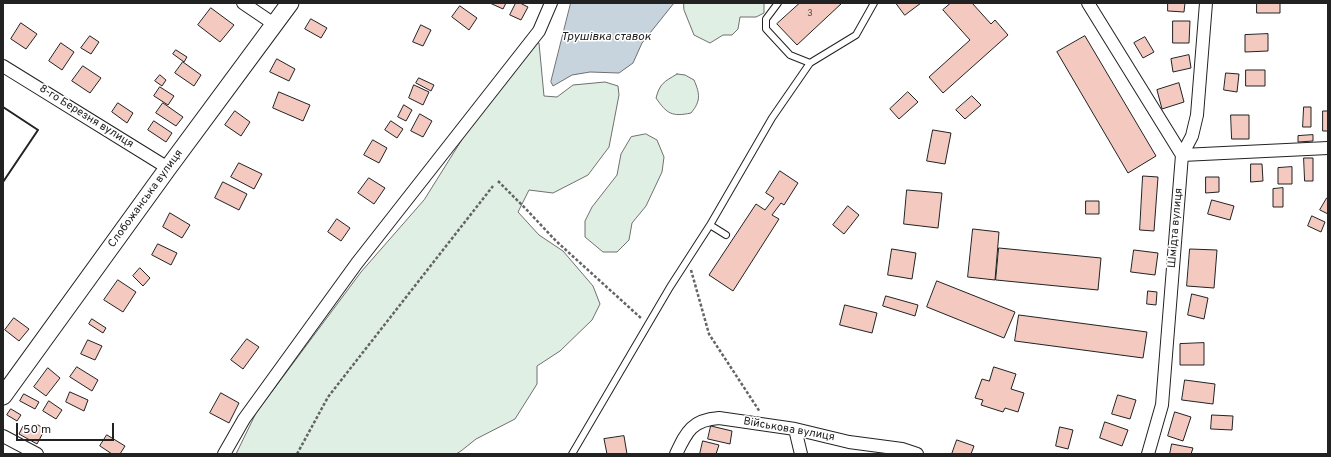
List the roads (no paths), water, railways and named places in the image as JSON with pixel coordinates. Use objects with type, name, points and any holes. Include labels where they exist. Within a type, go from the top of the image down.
[{"type":"street","points":[[243,3],[274,24]]},
{"type":"street","name":"Слобожанська вулиця","points":[[3,396],[168,168],[290,3]]},
{"type":"street","points":[[224,454],[244,419],[356,263],[539,32],[551,3]]},
{"type":"street","points":[[1088,3],[1182,155],[1328,148]]},
{"type":"street","name":"Шмідта вулиця","points":[[1148,454],[1162,406],[1182,155],[1192,136],[1197,115],[1206,3]]},
{"type":"street","name":"8-го Березня вулиця","points":[[3,66],[168,168]]},
{"type":"street","name":"Військова вулиця","points":[[676,454],[690,429],[700,422],[708,419],[719,418],[795,429],[849,442],[902,449],[917,454]]},
{"type":"street","points":[[795,429],[801,454]]},
{"type":"street","points":[[3,436],[36,454]]},
{"type":"lane","points":[[778,3],[766,19],[766,29],[790,55],[810,63]]},
{"type":"lane","points":[[572,454],[648,324],[710,225],[772,118],[810,63],[856,35],[874,3]]},
{"type":"lane","points":[[710,225],[726,235]]},
{"type":"water","name":"Трушівка ставок","points":[[571,3],[674,3],[642,43],[633,63],[619,73],[590,72],[572,75],[553,86],[551,82]]}]
